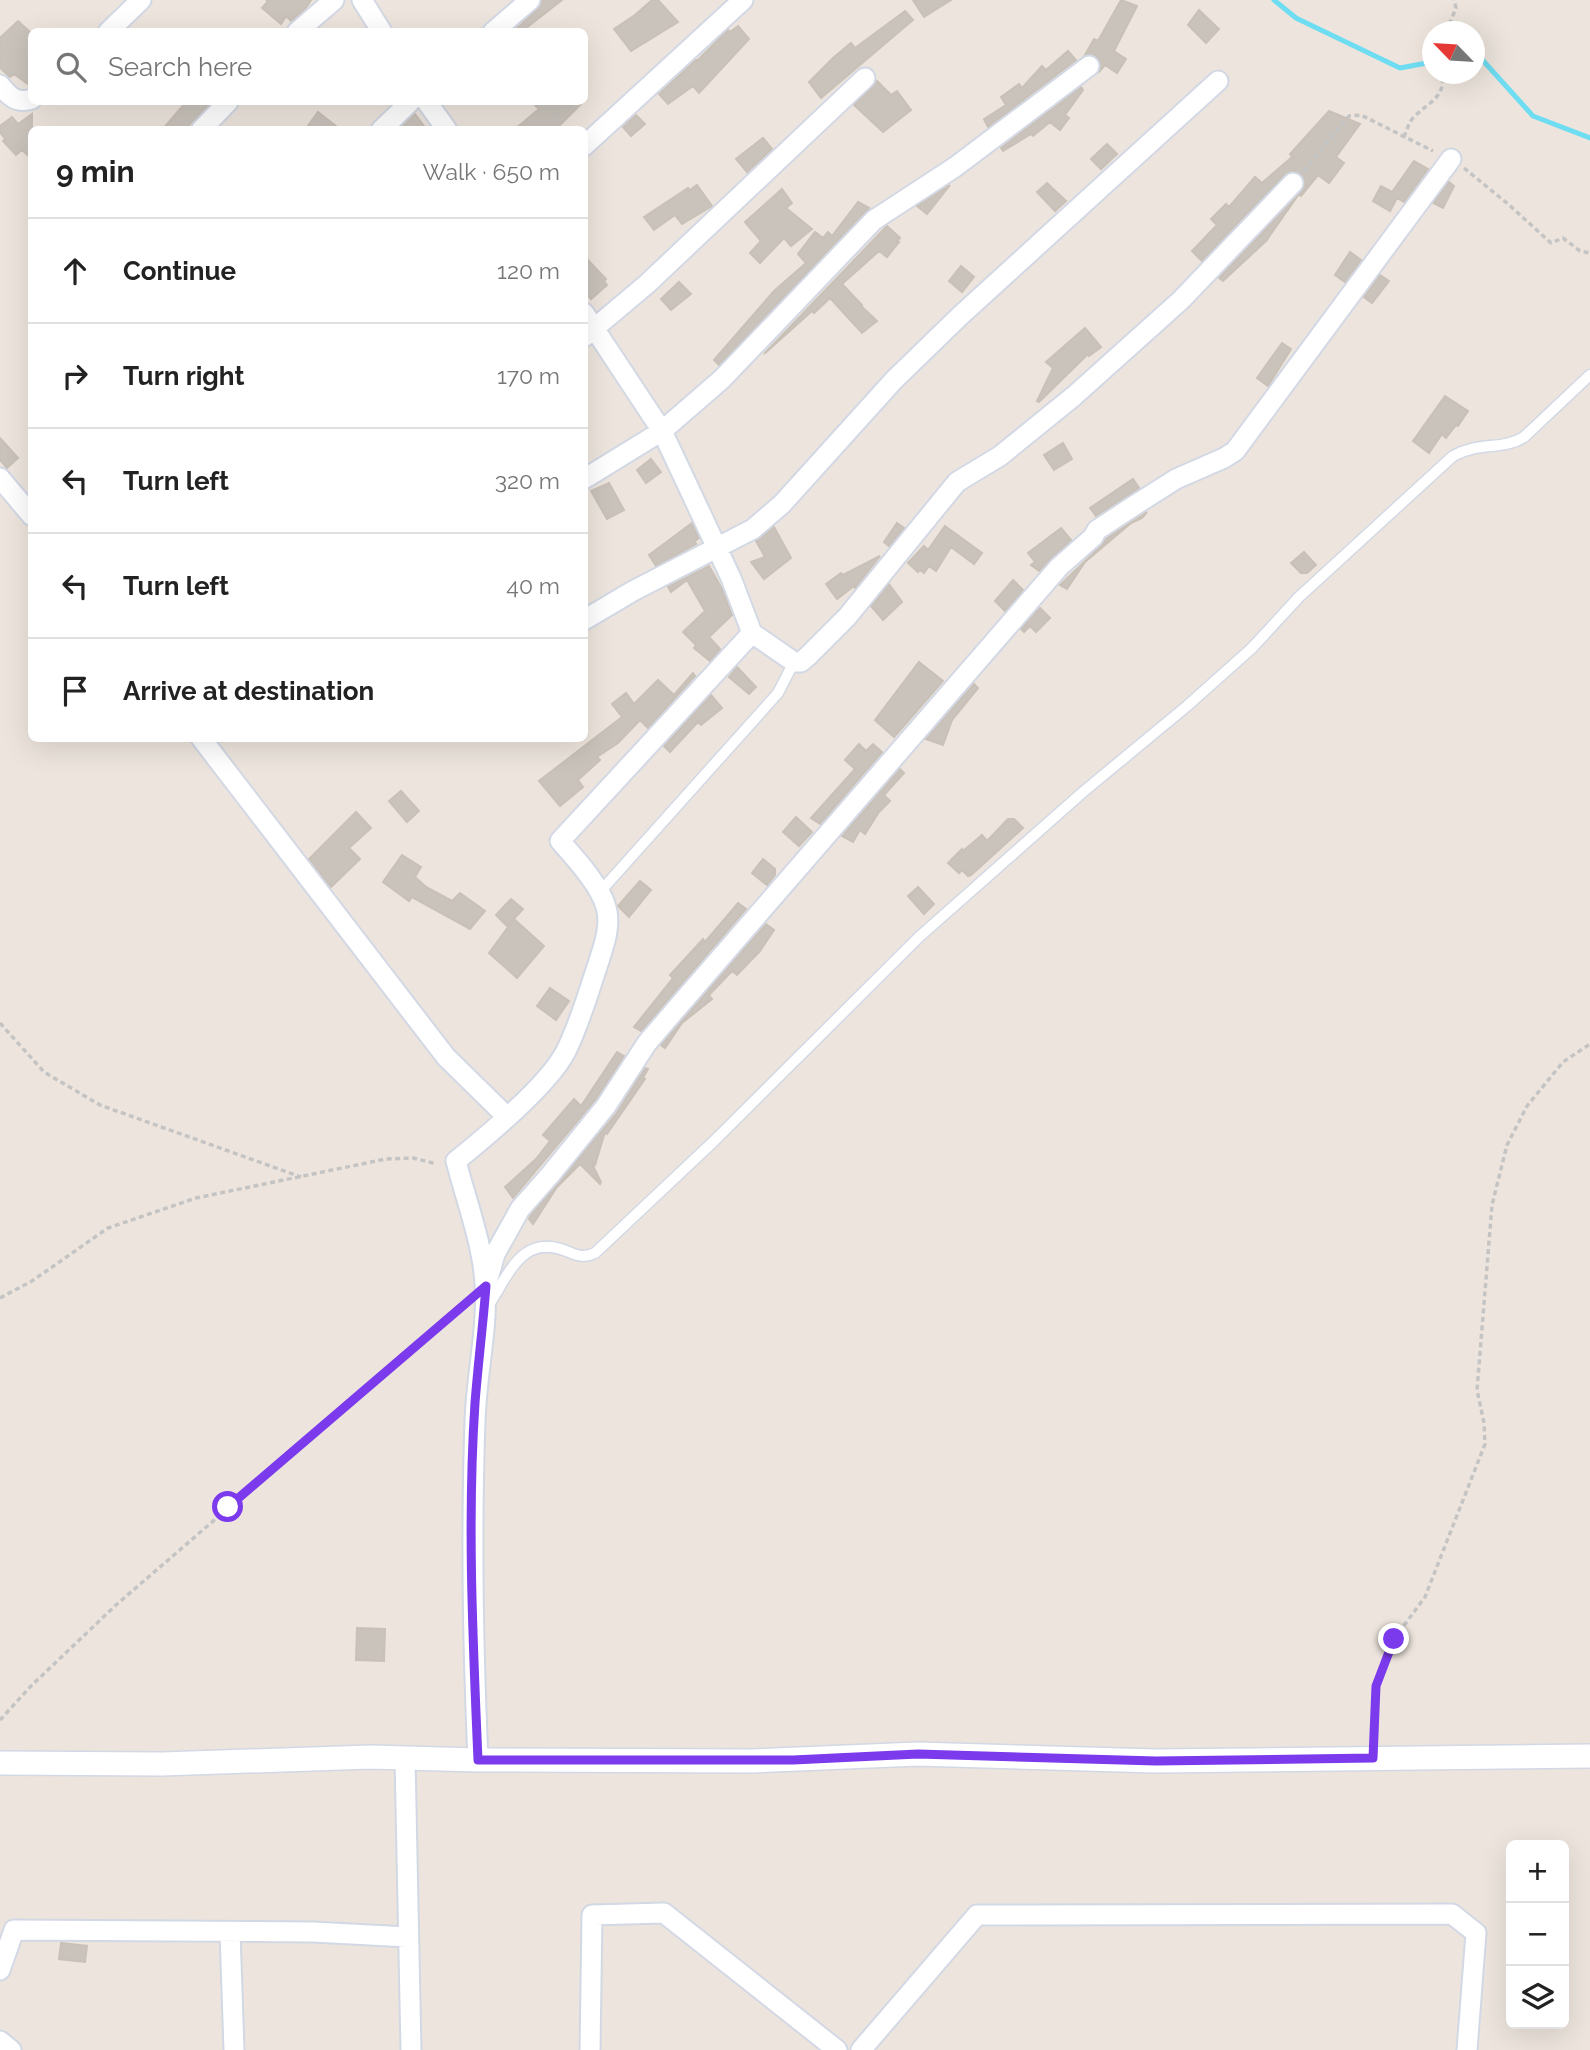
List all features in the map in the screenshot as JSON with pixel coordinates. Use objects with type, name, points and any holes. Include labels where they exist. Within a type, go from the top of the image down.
[{"type":"street","points":[[112,28],[141,0]]},
{"type":"street","points":[[302,28],[334,0]]},
{"type":"street","points":[[362,0],[380,28]]},
{"type":"street","points":[[498,28],[530,0]]},
{"type":"street","points":[[588,142],[743,0]]},
{"type":"street","points":[[588,477],[662,431],[722,379],[874,220],[955,167],[1089,66]]},
{"type":"street","points":[[865,78],[648,284],[588,326],[662,431],[717,549],[752,633],[794,662],[801,662],[847,617],[957,482],[1000,456],[1074,396],[1181,300],[1293,183]]},
{"type":"street","points":[[588,618],[633,591],[753,529],[782,503],[894,380],[961,315],[1218,81]]},
{"type":"street","points":[[0,85],[16,100],[28,100]]},
{"type":"street","points":[[205,126],[226,105]]},
{"type":"street","points":[[385,126],[407,105]]},
{"type":"street","points":[[429,105],[444,126]]},
{"type":"street","points":[[478,1760],[471,1529],[475,1403],[486,1286],[495,1254],[508,1226],[606,1105],[647,1043],[1059,567],[1093,537],[1097,530],[1132,506],[1176,479],[1236,451],[1451,159]]},
{"type":"street","points":[[0,478],[28,511]]},
{"type":"street","points":[[486,1286],[456,1161],[538,1087],[565,1052],[603,949],[607,925],[606,907],[599,893],[560,841],[752,633]]},
{"type":"street","points":[[204,742],[446,1058],[506,1116]]},
{"type":"street","points":[[0,1763],[162,1764],[324,1758],[793,1760],[918,1754],[1156,1761],[1590,1756]]},
{"type":"street","points":[[405,1758],[411,2050]]},
{"type":"street","points":[[590,2050],[592,1915],[664,1913],[837,2050]]},
{"type":"street","points":[[861,2050],[977,1915],[1452,1914],[1476,1933],[1467,2050]]},
{"type":"street","points":[[0,1970],[14,1930],[313,1932],[408,1937]]},
{"type":"street","points":[[230,1932],[234,2050]]},
{"type":"street","points":[[0,2041],[10,2050]]},
{"type":"lane","points":[[484,1312],[519,1259],[529,1250],[541,1245],[552,1246],[577,1256],[588,1257],[595,1253],[713,1142],[919,937],[1252,648],[1299,597],[1453,456],[1480,446],[1512,444],[1524,437],[1590,375]]},
{"type":"lane","points":[[599,893],[778,694],[794,662]]},
{"type":"path","points":[[1451,21],[1456,8],[1454,0]]},
{"type":"path","points":[[1404,137],[1412,118],[1438,97],[1441,84]]},
{"type":"path","points":[[0,1023],[44,1072],[100,1105],[301,1177]]},
{"type":"path","points":[[1373,1758],[1376,1686],[1394,1639],[1425,1597],[1485,1444],[1477,1390],[1492,1205],[1507,1145],[1527,1106],[1563,1062],[1590,1044]]},
{"type":"path","points":[[0,1298],[32,1281],[108,1227],[196,1198],[386,1159],[413,1158],[442,1165],[456,1161]]},
{"type":"path","points":[[0,1720],[31,1686],[116,1605],[486,1286]]},
{"type":"building","points":[[266,0],[311,0],[291,21],[286,16],[281,24],[262,8],[268,1]]},
{"type":"building","points":[[542,0],[562,0],[526,28],[517,28],[538,9]]},
{"type":"building","points":[[652,0],[658,0],[678,22],[631,51],[614,29]]},
{"type":"building","points":[[913,0],[951,0],[924,17]]},
{"type":"building","points":[[1121,0],[1137,6],[1114,51],[1126,59],[1117,73],[1105,65],[1100,71],[1098,58],[1085,55],[1094,39],[1098,41]]},
{"type":"building","points":[[1199,10],[1219,29],[1206,43],[1188,25]]},
{"type":"building","points":[[905,11],[913,20],[821,98],[809,82],[851,43],[855,48]]},
{"type":"building","points":[[18,21],[28,30],[28,84],[14,74],[10,77],[0,68],[0,38]]},
{"type":"building","points":[[738,26],[749,39],[699,93],[693,86],[668,104],[659,94],[728,30],[730,32]]},
{"type":"building","points":[[1068,51],[1076,60],[988,127],[984,119],[1006,105],[1001,97],[1019,84],[1022,88],[1042,66],[1046,70]]},
{"type":"building","points":[[877,81],[891,95],[897,91],[911,110],[883,132],[854,105]]},
{"type":"building","points":[[1081,87],[1083,90],[1065,115],[1069,118],[1060,130],[1050,122],[1033,136],[1031,134],[1003,151],[1001,148]]},
{"type":"building","points":[[183,105],[208,105],[188,126],[165,126]]},
{"type":"building","points":[[535,105],[580,105],[559,126],[519,126],[539,109]]},
{"type":"building","points":[[1329,111],[1360,124],[1336,157],[1344,163],[1329,183],[1318,175],[1301,196],[1299,194],[1305,185],[1304,179],[1295,171],[1284,175],[1202,261],[1192,251],[1217,225],[1211,219],[1226,204],[1229,207],[1255,177],[1262,183],[1292,157],[1290,154]]},
{"type":"building","points":[[318,112],[336,126],[308,126]]},
{"type":"building","points":[[32,114],[32,126],[28,126],[28,155],[22,150],[16,155],[3,141],[5,139],[0,132],[0,126],[12,117],[18,124]]},
{"type":"building","points":[[415,114],[424,126],[403,126]]},
{"type":"building","points":[[636,115],[645,124],[631,136],[623,127]]},
{"type":"building","points":[[763,138],[772,149],[747,172],[736,159]]},
{"type":"building","points":[[1107,144],[1117,154],[1101,169],[1091,159]]},
{"type":"building","points":[[1414,161],[1428,169],[1404,202],[1397,198],[1390,211],[1373,201],[1381,186],[1392,192]]},
{"type":"building","points":[[1449,182],[1454,186],[1443,208],[1433,203]]},
{"type":"building","points":[[1047,183],[1066,201],[1055,211],[1037,192]]},
{"type":"building","points":[[697,185],[712,206],[682,224],[675,215],[654,230],[644,217]]},
{"type":"building","points":[[950,185],[927,214],[917,206]]},
{"type":"building","points":[[782,189],[792,203],[786,208],[812,229],[791,246],[784,238],[760,263],[750,253],[761,241],[745,222]]},
{"type":"building","points":[[1299,195],[1266,241],[1223,281],[1219,278]]},
{"type":"building","points":[[858,202],[869,208],[719,365],[714,360],[774,291],[806,263],[798,254],[815,232],[823,238],[828,232],[832,236]]},
{"type":"building","points":[[887,226],[900,238],[897,241],[899,242],[887,257],[879,251],[842,284],[877,321],[862,333],[830,298],[764,354]]},
{"type":"building","points":[[1350,252],[1361,260],[1345,282],[1335,275]]},
{"type":"building","points":[[588,260],[606,279],[604,281],[607,285],[591,299],[588,296]]},
{"type":"building","points":[[961,266],[974,277],[962,292],[949,281]]},
{"type":"building","points":[[1380,275],[1389,281],[1372,303],[1364,297]]},
{"type":"building","points":[[679,282],[691,294],[671,310],[661,299]]},
{"type":"building","points":[[1085,328],[1101,347],[1089,356],[1088,354],[1037,401],[1053,368],[1046,362]]},
{"type":"building","points":[[1282,343],[1291,349],[1268,386],[1257,378]]},
{"type":"building","points":[[1445,396],[1468,411],[1446,438],[1442,434],[1429,453],[1413,441]]},
{"type":"building","points":[[0,438],[18,458],[7,468],[0,460]]},
{"type":"building","points":[[1063,443],[1072,459],[1054,470],[1044,455]]},
{"type":"building","points":[[651,459],[661,472],[646,483],[637,470]]},
{"type":"building","points":[[1133,479],[1139,488],[1096,516],[1090,508]]},
{"type":"building","points":[[609,483],[624,510],[607,519],[591,491]]},
{"type":"building","points":[[1147,512],[1085,562],[1067,589],[1060,585],[1106,539]]},
{"type":"building","points":[[692,523],[699,538],[695,541],[696,544],[656,566],[649,555]]},
{"type":"building","points":[[897,523],[904,528],[889,546],[884,542]]},
{"type":"building","points":[[945,526],[982,553],[974,564],[951,547],[936,571],[929,566],[924,573],[920,570],[918,572],[908,563],[924,546],[928,550]]},
{"type":"building","points":[[774,527],[791,558],[764,579],[751,562],[765,557],[756,541]]},
{"type":"building","points":[[1061,528],[1071,540],[1039,571],[1031,565],[1035,562],[1028,553]]},
{"type":"building","points":[[1304,552],[1316,565],[1307,573],[1301,573],[1291,563]]},
{"type":"building","points":[[880,556],[855,588],[854,586],[837,599],[826,584],[841,573],[843,575]]},
{"type":"building","points":[[709,566],[732,615],[709,637],[720,649],[710,661],[694,648],[696,645],[683,632],[705,611],[687,580],[671,592],[668,587]]},
{"type":"building","points":[[1013,580],[1023,590],[1005,611],[995,601]]},
{"type":"building","points":[[889,584],[902,602],[883,620],[871,606]]},
{"type":"building","points":[[1040,608],[1050,618],[1036,632],[1030,626],[1024,632],[1021,629]]},
{"type":"building","points":[[919,662],[943,681],[894,737],[875,720]]},
{"type":"building","points":[[737,667],[756,687],[749,694],[729,677]]},
{"type":"building","points":[[693,673],[695,676],[648,728],[640,720],[618,743],[597,757],[600,760],[578,780],[583,787],[560,806],[539,781],[622,717],[612,704],[626,693],[634,704],[658,680],[674,695]]},
{"type":"building","points":[[974,684],[978,688],[952,720],[943,745],[926,739]]},
{"type":"building","points":[[711,695],[722,708],[701,725],[698,722],[670,752],[664,746]]},
{"type":"building","points":[[859,744],[866,751],[873,744],[882,752],[820,824],[811,818],[855,769],[845,760]]},
{"type":"building","points":[[900,769],[904,773],[884,795],[890,801],[879,812],[865,834],[860,830],[853,842],[842,836]]},
{"type":"building","points":[[401,791],[419,811],[407,822],[389,801]]},
{"type":"building","points":[[356,812],[371,828],[349,848],[360,859],[331,887],[309,859]]},
{"type":"building","points":[[796,817],[812,832],[799,846],[783,832]]},
{"type":"building","points":[[1008,819],[1014,819],[1023,828],[971,875],[968,876],[962,870],[959,873],[948,863],[982,835],[987,841]]},
{"type":"building","points":[[402,855],[421,867],[415,877],[426,887],[452,901],[460,893],[485,911],[470,929],[412,897],[409,901],[383,882]]},
{"type":"building","points":[[763,859],[775,869],[775,875],[767,885],[752,873]]},
{"type":"building","points":[[640,881],[651,890],[629,917],[618,906]]},
{"type":"building","points":[[918,887],[934,904],[924,914],[908,896]]},
{"type":"building","points":[[511,899],[523,909],[507,926],[496,915]]},
{"type":"building","points":[[738,903],[746,909],[641,1031],[634,1027],[673,978],[670,975],[703,939],[705,942]]},
{"type":"building","points":[[514,919],[544,946],[517,978],[489,953]]},
{"type":"building","points":[[766,924],[774,930],[760,951],[737,975],[732,971],[709,995],[712,999],[682,1023],[665,1048],[661,1045]]},
{"type":"building","points":[[550,988],[569,1001],[556,1020],[537,1006]]},
{"type":"building","points":[[617,1052],[624,1056],[596,1099],[513,1198],[505,1187],[536,1159],[550,1141],[543,1135],[574,1099],[581,1106]]},
{"type":"building","points":[[645,1068],[648,1069],[643,1078],[645,1079],[607,1134],[605,1132],[595,1165],[591,1162],[600,1184],[580,1164],[557,1187],[533,1224],[530,1216],[616,1114]]},
{"type":"building","points":[[357,1628],[385,1629],[384,1661],[356,1660]]},
{"type":"building","points":[[61,1943],[87,1946],[85,1962],[59,1959]]},
{"type":"waterway","points":[[1274,0],[1296,18],[1400,68],[1422,64]]},
{"type":"waterway","points":[[1485,63],[1533,116],[1590,138]]},
{"type":"route","points":[[228,1507],[486,1286],[475,1403],[471,1529],[478,1760],[793,1760],[918,1754],[1156,1761],[1373,1758],[1376,1686],[1394,1639]]}]
